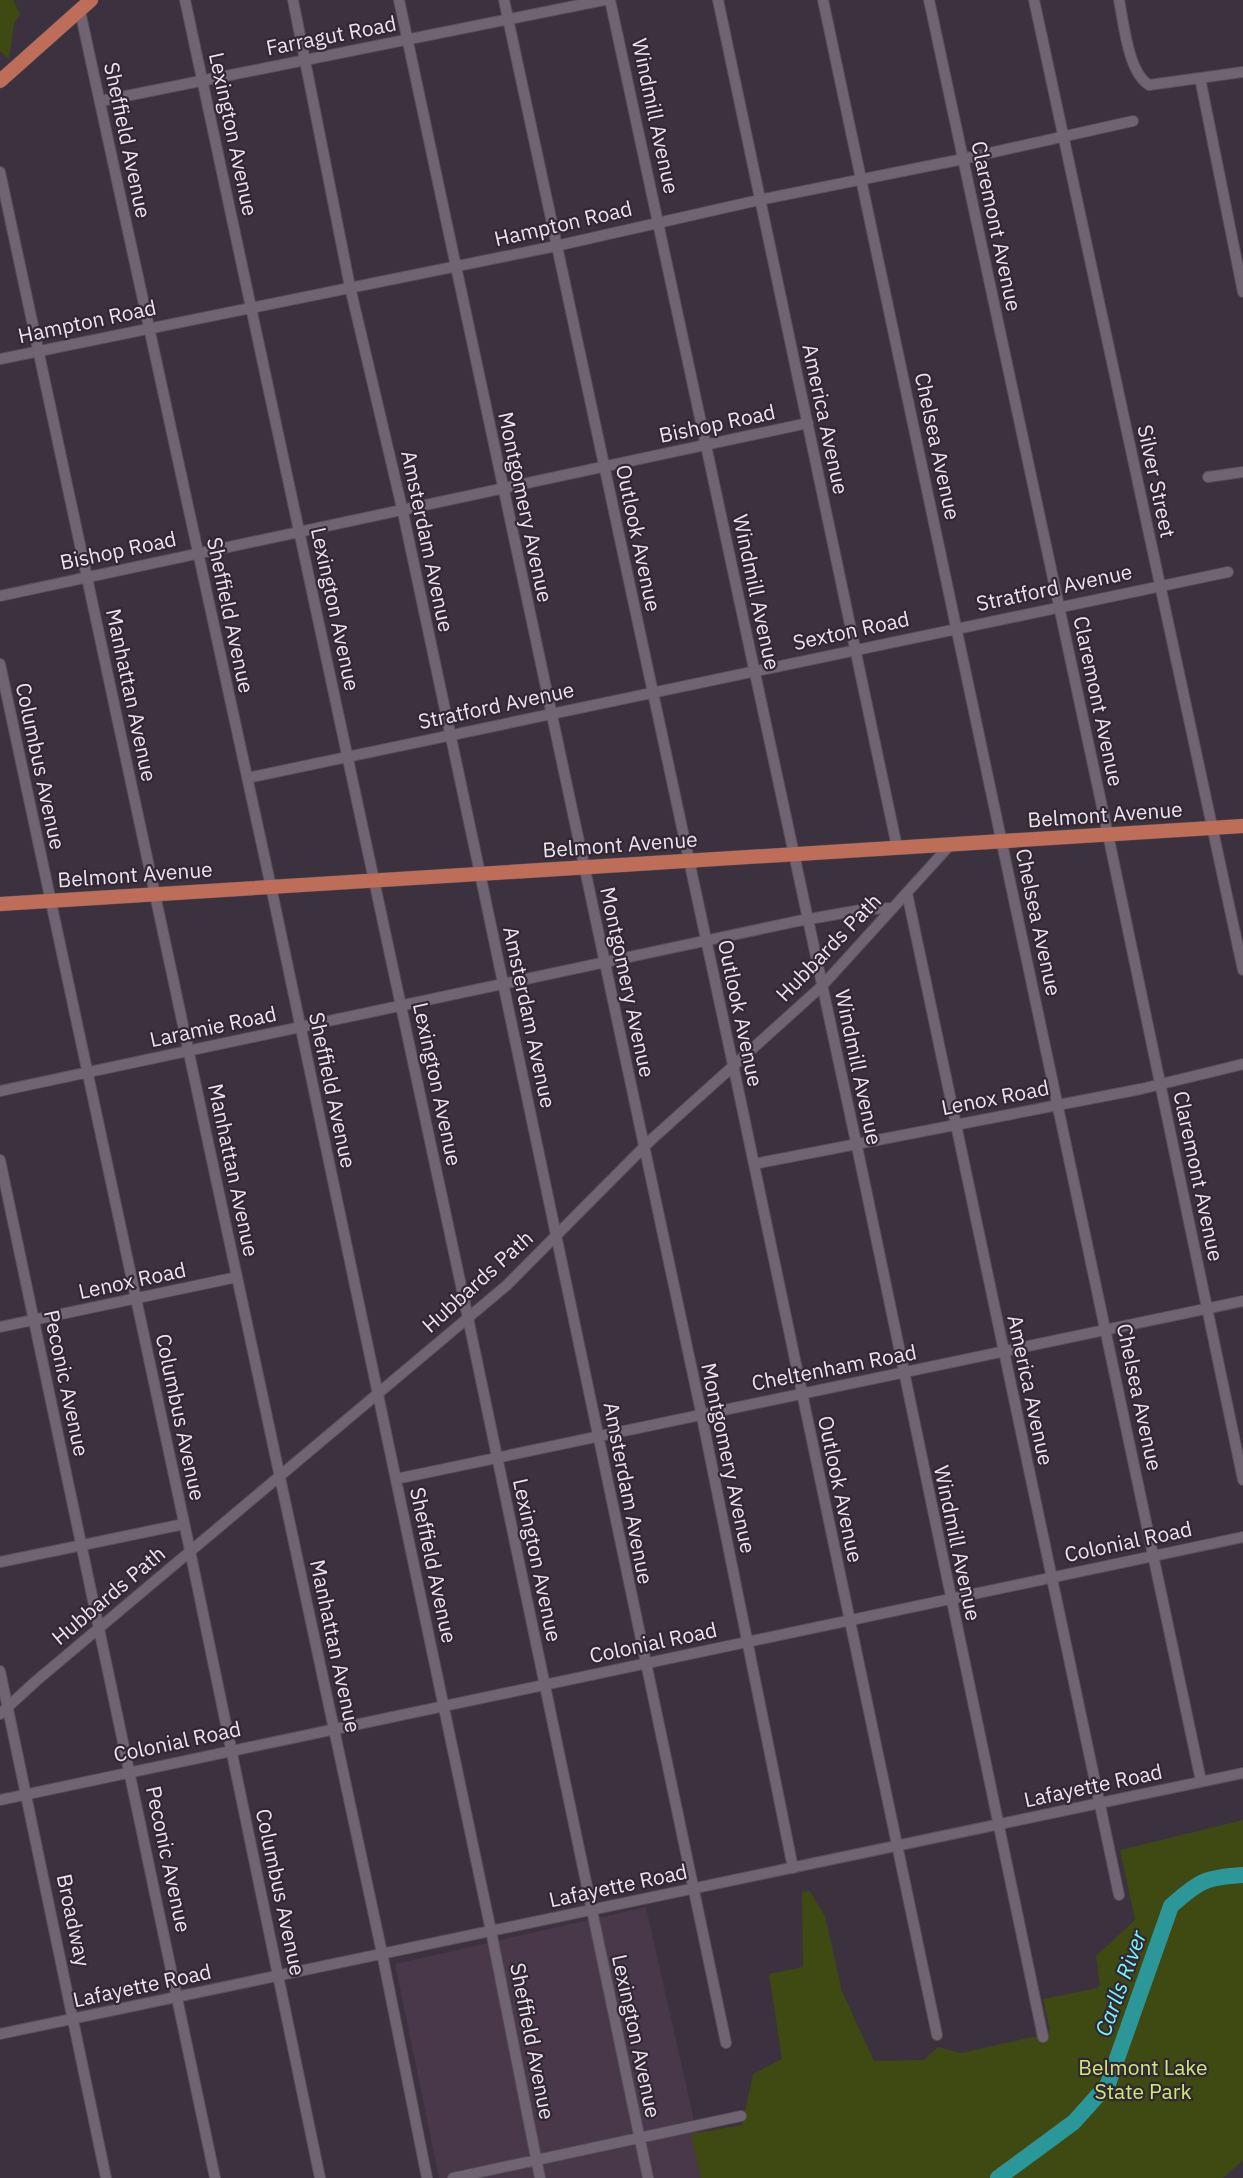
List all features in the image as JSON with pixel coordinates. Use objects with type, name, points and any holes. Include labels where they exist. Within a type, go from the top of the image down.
[{"type":"main road","points":[[0,81],[92,0]]},
{"type":"main road","name":"Belmont Avenue","points":[[0,904],[1243,826]]},
{"type":"street","name":"Lexington Avenue","points":[[185,0],[468,1318],[590,1911],[648,2178]]},
{"type":"street","name":"Amsterdam Avenue","points":[[293,0],[351,287],[402,508],[726,2043]]},
{"type":"street","name":"Montgomery Avenue","points":[[399,0],[454,267],[701,1412],[793,1868]]},
{"type":"street","name":"Outlook Avenue","points":[[504,0],[754,1164],[937,2035]]},
{"type":"street","name":"Farragut Road","points":[[101,101],[604,0]]},
{"type":"street","name":"Windmill Avenue","points":[[610,0],[856,1144],[902,1374],[1043,2037]]},
{"type":"street","name":"America Avenue","points":[[718,0],[897,847]]},
{"type":"street","name":"Chelsea Avenue","points":[[823,0],[1201,1781]]},
{"type":"street","name":"Claremont Avenue","points":[[929,0],[1108,834],[1243,1480]]},
{"type":"street","name":"Silver Street","points":[[1034,0],[1243,970]]},
{"type":"street","points":[[1119,0],[1134,66],[1140,79],[1149,85],[1243,72]]},
{"type":"street","name":"Sheffield Avenue","points":[[80,11],[247,777],[491,1931],[540,2178]]},
{"type":"street","points":[[1200,78],[1243,292]]},
{"type":"street","name":"Hampton Road","points":[[0,359],[556,246],[759,200],[963,159],[1133,121]]},
{"type":"street","name":"Manhattan Avenue","points":[[0,172],[382,1953],[427,2178]]},
{"type":"street","name":"Bishop Road","points":[[0,596],[402,508],[808,423]]},
{"type":"street","points":[[1208,477],[1243,472]]},
{"type":"street","points":[[1160,586],[1228,572]]},
{"type":"street","name":"Stratford Avenue","points":[[957,627],[1160,586]]},
{"type":"street","name":"Sexton Road","points":[[754,670],[957,627]]},
{"type":"street","name":"Columbus Avenue","points":[[0,664],[184,1524],[320,2178]]},
{"type":"street","name":"Stratford Avenue","points":[[247,777],[754,670]]},
{"type":"street","name":"Hubbards Path","points":[[4,1710],[522,1270],[643,1148],[822,986],[951,844]]},
{"type":"street","name":"America Avenue","points":[[907,893],[958,1123],[1003,1352],[1119,1895]]},
{"type":"street","name":"Laramie Road","points":[[0,1091],[807,919],[866,909],[892,908]]},
{"type":"street","name":"Lenox Road","points":[[754,1164],[1057,1105],[1243,1064]]},
{"type":"street","name":"Peconic Avenue","points":[[0,1160],[131,1771],[215,2178]]},
{"type":"street","name":"Lenox Road","points":[[0,1327],[237,1277]]},
{"type":"street","name":"Cheltenham Road","points":[[396,1479],[701,1412],[801,1391],[902,1374],[1243,1300]]},
{"type":"street","points":[[0,1562],[184,1524]]},
{"type":"street","name":"Colonial Road","points":[[0,1800],[1243,1537]]},
{"type":"street","name":"Broadway","points":[[0,1671],[4,1710],[27,1793],[106,2178]]},
{"type":"street","name":"Lafayette Road","points":[[0,2034],[1243,1773]]},
{"type":"street","points":[[453,2178],[741,2116]]},
{"type":"shaded area","points":[[646,1907],[707,2178],[439,2178],[395,1964]]},
{"type":"green space","points":[[0,0],[13,0],[20,14],[14,24],[9,59],[0,51]]},
{"type":"green space","name":"Belmont Lake State Park","points":[[1243,1820],[1243,2160],[1223,2178],[701,2178],[691,2134],[742,2125],[753,2074],[782,2059],[769,1974],[803,1967],[802,1892],[810,1891],[825,1916],[842,1991],[874,2061],[924,2060],[938,2047],[961,2053],[1046,2034],[1050,2030],[1043,1999],[1097,1988],[1100,1985],[1096,1956],[1135,1920],[1120,1850]]},
{"type":"waterway","name":"Carlls River","points":[[998,2178],[1074,2122],[1108,2084],[1171,1906],[1204,1882],[1220,1877],[1243,1875]]}]
